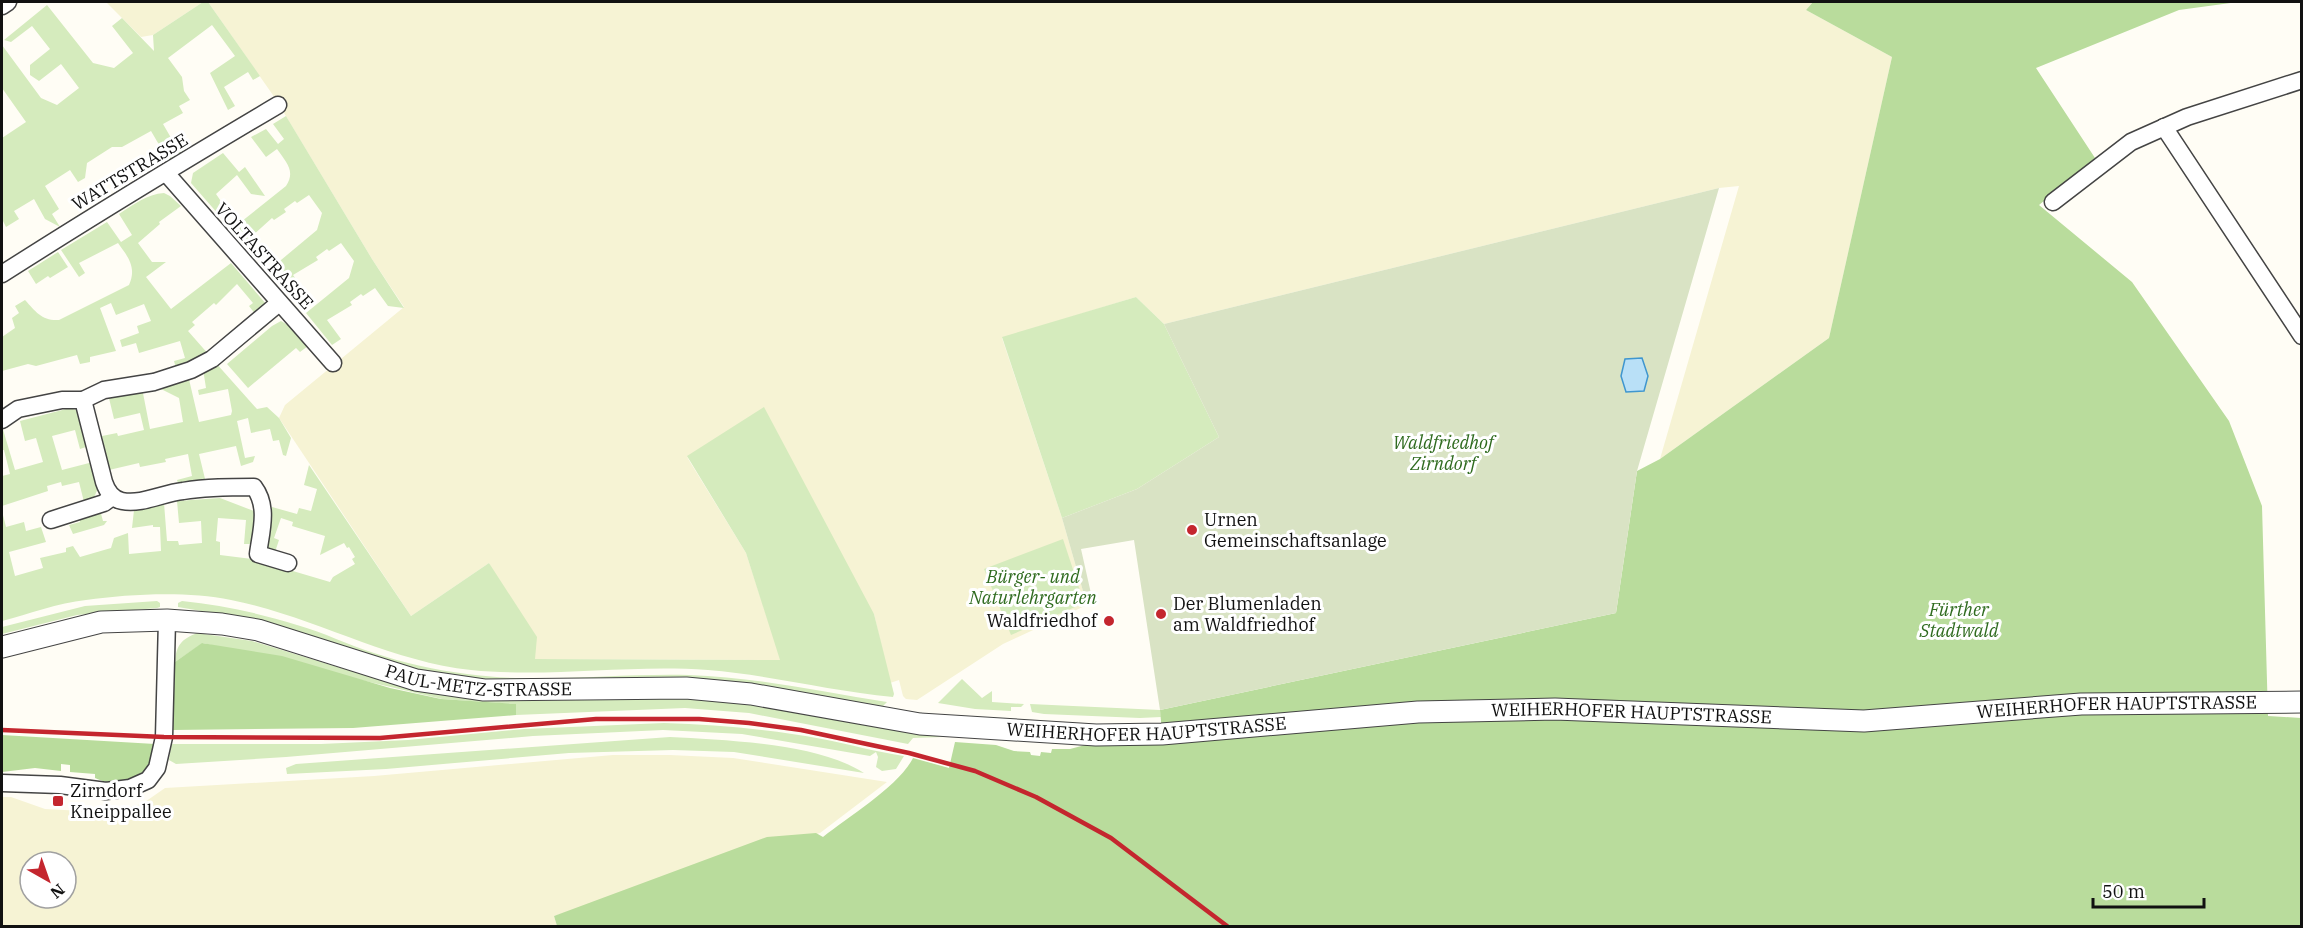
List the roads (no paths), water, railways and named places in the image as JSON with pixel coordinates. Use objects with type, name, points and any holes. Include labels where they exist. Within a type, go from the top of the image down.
[{"type":"street","points":[[2,6],[8,2]]},
{"type":"street","points":[[2053,202],[2131,142],[2187,117],[2301,80]]},
{"type":"street","name":"WATTSTRASSE","points":[[2,274],[278,105]]},
{"type":"street","points":[[2164,127],[2301,336]]},
{"type":"street","name":"VOLTASTRASSE","points":[[166,173],[333,363]]},
{"type":"street","points":[[2,420],[18,410],[62,400],[83,400],[104,390],[154,382],[178,375],[212,359],[279,303]]},
{"type":"street","points":[[83,400],[106,489],[112,496],[132,502],[180,491],[217,487],[254,487],[261,496],[264,514],[258,554],[288,563]]},
{"type":"street","points":[[51,520],[97,506],[112,496]]},
{"type":"street","points":[[2,783],[60,785],[106,791],[130,788],[148,780],[158,768],[165,737],[167,620]]},
{"type":"street","name":"PAUL-METZ-STRASSE","points":[[2,647],[101,622],[167,620],[222,624],[258,630],[416,680],[484,690],[686,688],[752,694],[920,724],[962,728]]},
{"type":"street","name":"WEIHERHOFER HAUPTSTRASSE","points":[[962,728],[1096,735],[1162,734],[1418,712],[1555,709],[1864,721],[2081,704],[2301,702]]},
{"type":"water","points":[[1642,358],[1648,376],[1644,391],[1626,392],[1621,376],[1625,359]]},
{"type":"railway","points":[[2,730],[164,737],[380,738],[596,719],[699,719],[801,730],[909,753],[975,771],[1036,797],[1111,838],[1227,926]]},
{"type":"place","name":"Urnen Gemeinschaftsanlage","points":[[1192,530]]},
{"type":"place","name":"Der Blumenladen am Waldfriedhof","points":[[1161,614]]},
{"type":"place","name":"Waldfriedhof","points":[[1109,621]]},
{"type":"place","name":"Zirndorf Kneippallee","points":[[58,801]]},
{"type":"park label","name":"Waldfriedhof Zirndorf","points":[[1443,453]]},
{"type":"park label","name":"Bürger- und Naturlehrgarten","points":[[1033,587]]},
{"type":"park label","name":"Fürther Stadtwald","points":[[1959,620]]}]
